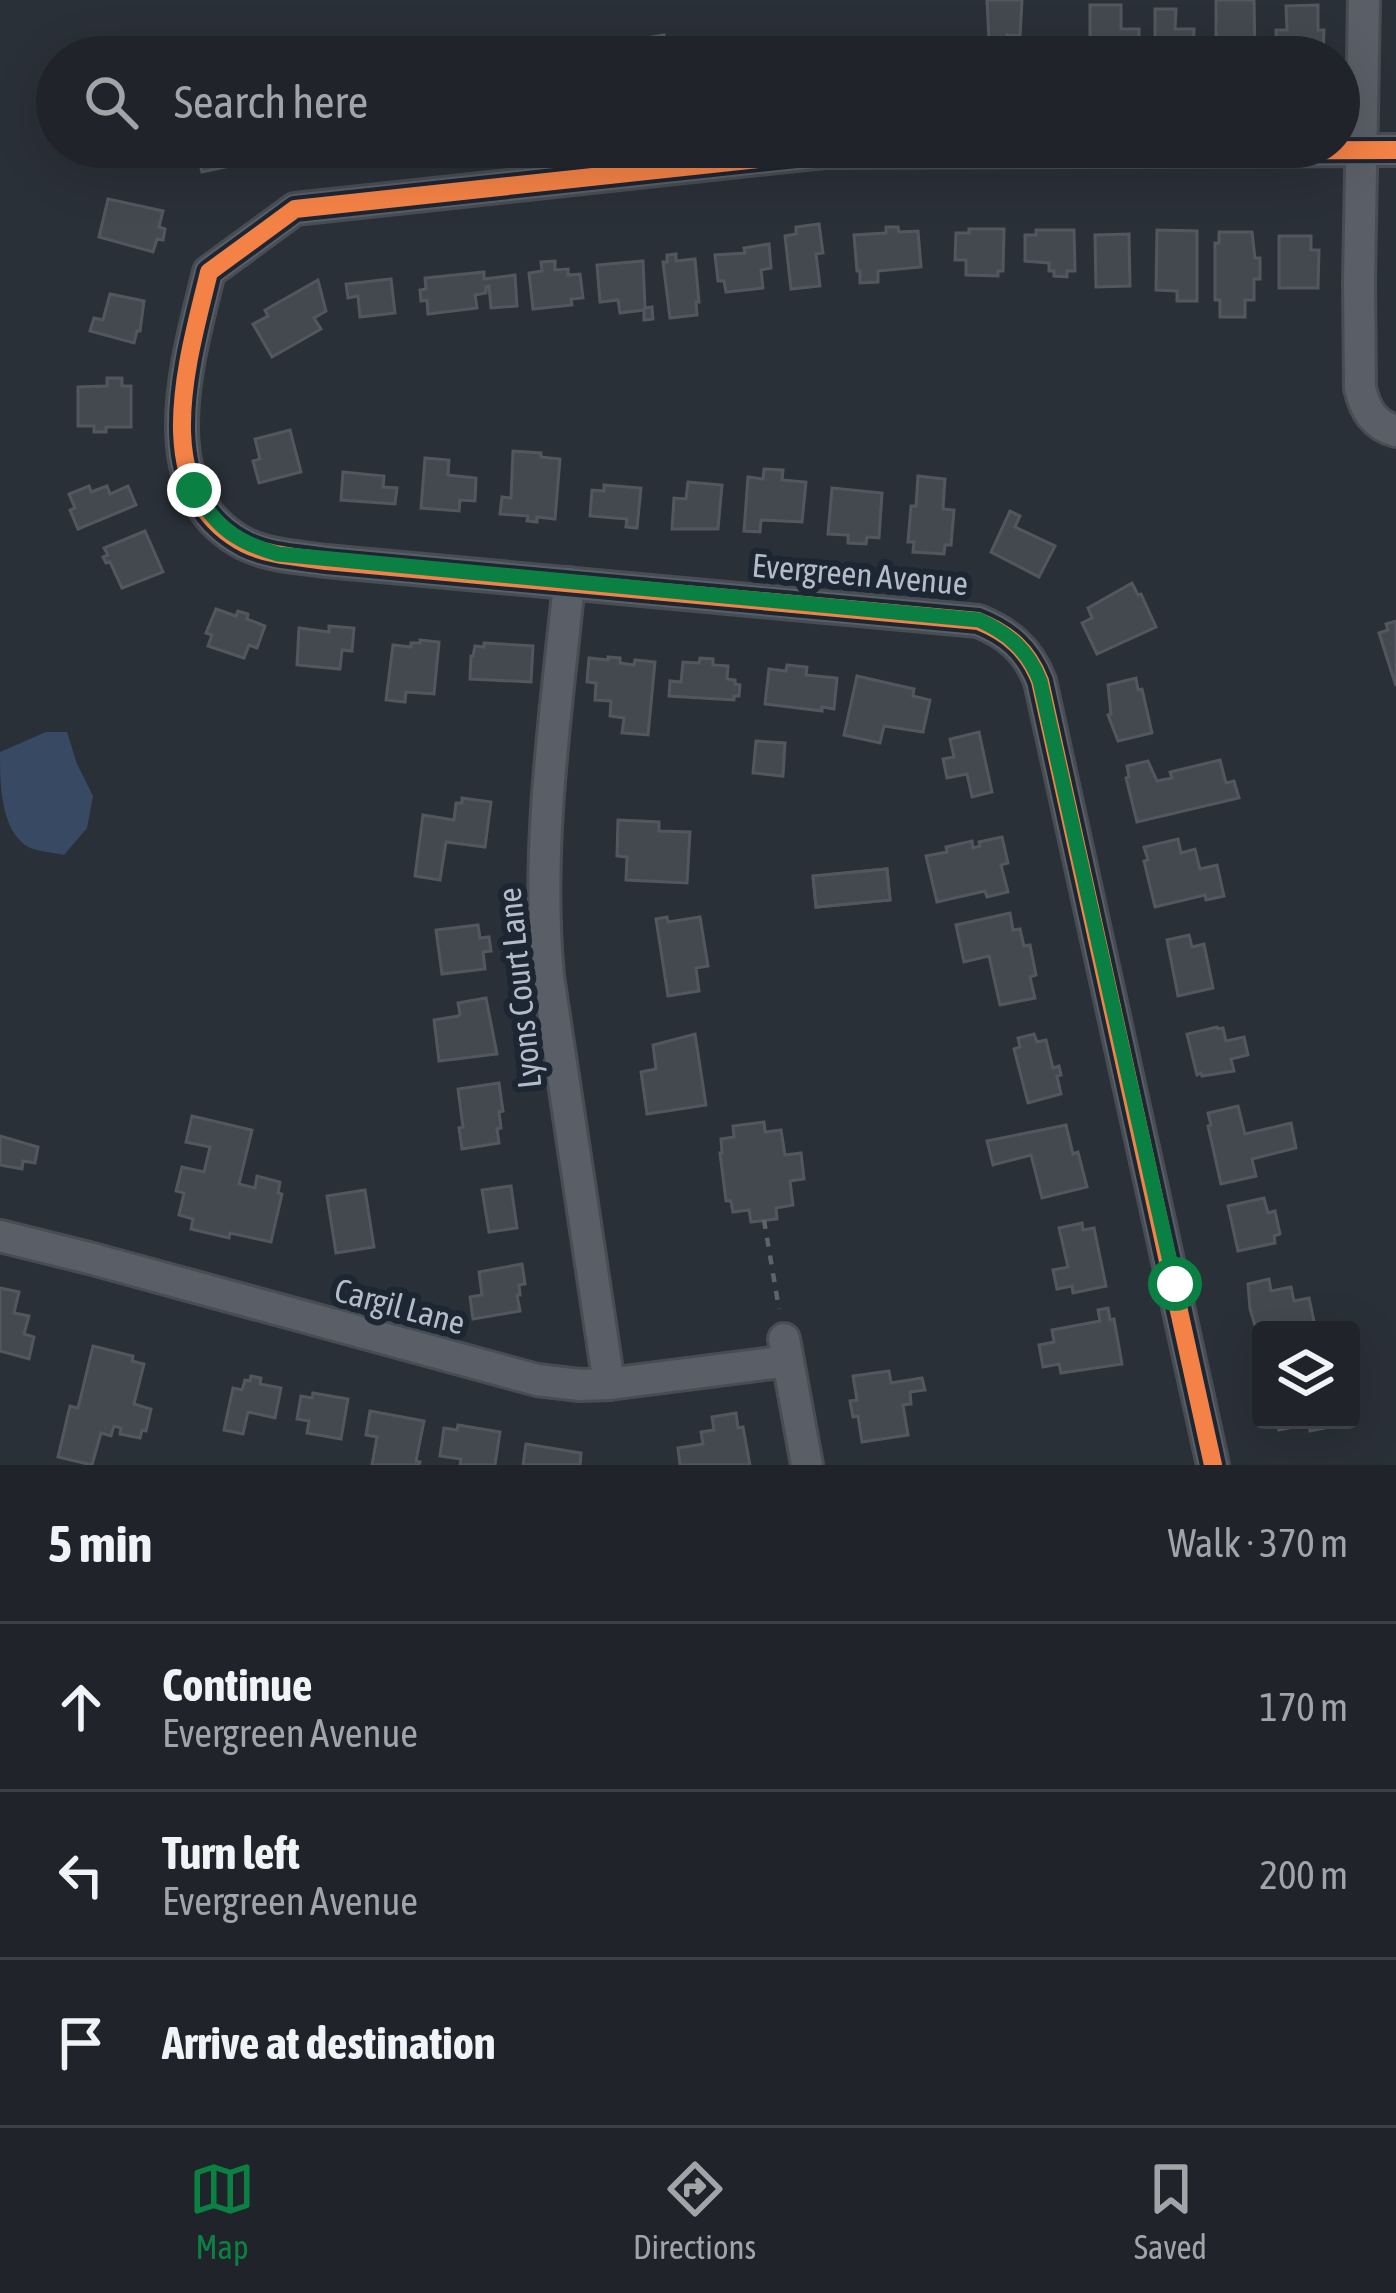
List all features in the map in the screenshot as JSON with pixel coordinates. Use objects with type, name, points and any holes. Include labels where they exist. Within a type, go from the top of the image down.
[{"type":"street","points":[[1364,0],[1360,376],[1364,405],[1374,419],[1396,431]]},
{"type":"street","name":"Evergreen Avenue","points":[[1362,150],[1396,150]]},
{"type":"street","name":"Evergreen Avenue","points":[[676,168],[295,209],[209,272],[183,384],[185,464],[194,490],[224,530],[247,545],[278,554],[979,620],[1022,647],[1040,681],[1214,1465]]},
{"type":"street","name":"Lyons Court Lane","points":[[569,583],[543,839],[544,928],[609,1384]]},
{"type":"street","name":"Cargil Lane","points":[[0,1236],[537,1380],[609,1384],[786,1350]]},
{"type":"street","points":[[786,1350],[807,1465]]},
{"type":"path","points":[[764,1220],[786,1350]]},
{"type":"water","points":[[46,732],[67,732],[93,796],[87,828],[64,855],[25,845],[11,827],[3,802],[0,752]]},
{"type":"building","points":[[987,0],[1022,0],[1020,36],[989,36]]},
{"type":"building","points":[[1216,0],[1254,0],[1255,36],[1216,36]]},
{"type":"building","points":[[1090,5],[1121,5],[1121,29],[1139,29],[1139,36],[1090,36]]},
{"type":"building","points":[[1318,5],[1318,30],[1324,30],[1324,36],[1276,36],[1276,30],[1287,30],[1286,6]]},
{"type":"building","points":[[1155,9],[1176,9],[1175,29],[1194,29],[1194,36],[1155,36]]},
{"type":"building","points":[[108,199],[163,211],[159,227],[165,229],[163,240],[157,239],[153,252],[99,237]]},
{"type":"building","points":[[819,224],[820,286],[791,289],[785,236],[796,234],[796,227]]},
{"type":"building","points":[[886,227],[918,231],[921,267],[878,271],[878,282],[860,283],[854,235],[886,233]]},
{"type":"building","points":[[969,229],[1004,229],[1003,271],[998,276],[966,275],[966,260],[955,260],[956,233],[969,233]]},
{"type":"building","points":[[1036,230],[1074,230],[1075,271],[1067,271],[1067,277],[1054,276],[1049,263],[1025,261],[1025,235],[1036,235]]},
{"type":"building","points":[[1157,230],[1197,231],[1197,301],[1177,301],[1177,291],[1156,290]]},
{"type":"building","points":[[1219,232],[1252,232],[1255,258],[1260,258],[1260,279],[1254,279],[1254,300],[1245,300],[1245,317],[1220,317],[1220,300],[1215,300]]},
{"type":"building","points":[[1129,234],[1130,286],[1096,287],[1095,235]]},
{"type":"building","points":[[1279,236],[1311,236],[1311,250],[1319,250],[1318,288],[1279,288]]},
{"type":"building","points":[[769,244],[771,268],[761,270],[763,288],[726,292],[724,281],[718,281],[715,255],[745,253],[744,248]]},
{"type":"building","points":[[676,254],[676,261],[695,259],[697,315],[670,318],[663,262],[667,255]]},
{"type":"building","points":[[555,261],[555,270],[580,274],[583,298],[571,299],[572,305],[533,309],[529,273],[542,271],[541,262]]},
{"type":"building","points":[[643,261],[645,308],[652,307],[653,319],[644,320],[644,310],[620,313],[618,300],[600,302],[597,265]]},
{"type":"building","points":[[484,272],[484,279],[515,275],[517,306],[491,308],[489,286],[486,293],[475,295],[477,308],[428,314],[420,290],[426,289],[425,278]]},
{"type":"building","points":[[391,279],[395,313],[360,317],[358,296],[348,298],[346,284]]},
{"type":"building","points":[[318,280],[326,311],[314,318],[321,329],[272,357],[253,324],[268,316],[265,310]]},
{"type":"building","points":[[110,294],[144,301],[134,343],[90,331],[94,318],[103,320]]},
{"type":"building","points":[[107,378],[122,378],[122,386],[131,386],[131,427],[94,432],[94,426],[78,426],[78,387],[107,386]]},
{"type":"building","points":[[290,430],[301,472],[259,483],[253,461],[260,459],[255,439]]},
{"type":"building","points":[[513,451],[560,459],[555,519],[537,517],[537,522],[527,521],[528,516],[500,514],[502,497],[511,498]]},
{"type":"building","points":[[425,458],[449,460],[448,475],[476,478],[475,501],[460,500],[459,511],[421,508]]},
{"type":"building","points":[[764,469],[783,470],[782,480],[806,482],[802,522],[761,520],[760,532],[744,531],[748,477],[763,479]]},
{"type":"building","points":[[343,472],[384,476],[383,487],[397,488],[395,504],[341,500]]},
{"type":"building","points":[[918,476],[945,479],[943,509],[954,510],[951,545],[945,545],[944,554],[913,552],[914,542],[908,542]]},
{"type":"building","points":[[688,482],[722,485],[718,529],[672,529],[674,498],[686,499]]},
{"type":"building","points":[[604,485],[641,488],[637,528],[626,527],[627,519],[590,516],[592,490],[604,491]]},
{"type":"building","points":[[89,486],[91,492],[107,486],[110,494],[128,486],[136,505],[78,529],[69,494]]},
{"type":"building","points":[[832,488],[882,493],[879,538],[867,537],[866,544],[848,543],[848,535],[828,534]]},
{"type":"building","points":[[1010,511],[1020,516],[1015,527],[1055,546],[1039,577],[991,552]]},
{"type":"building","points":[[145,531],[163,572],[122,588],[103,557],[108,555],[104,548]]},
{"type":"building","points":[[1132,583],[1156,627],[1097,654],[1082,623],[1092,618],[1088,608]]},
{"type":"building","points":[[216,609],[236,616],[238,611],[248,614],[247,619],[265,626],[257,648],[249,645],[244,658],[208,646],[212,635],[206,633]]},
{"type":"building","points":[[1396,621],[1396,686],[1379,633]]},
{"type":"building","points":[[329,626],[354,628],[352,651],[342,650],[340,669],[297,665],[299,628],[329,632]]},
{"type":"building","points":[[420,640],[439,642],[434,694],[406,692],[405,702],[386,700],[393,645],[411,647]]},
{"type":"building","points":[[484,643],[533,646],[531,682],[470,679],[471,656],[475,646],[484,647]]},
{"type":"building","points":[[608,657],[634,665],[635,660],[655,662],[648,735],[622,733],[624,718],[610,716],[611,701],[595,700],[596,683],[587,682],[589,658]]},
{"type":"building","points":[[700,658],[728,666],[727,679],[740,685],[739,696],[734,700],[669,696],[670,681],[681,682],[683,662],[699,663]]},
{"type":"building","points":[[787,665],[807,667],[806,675],[837,678],[834,709],[765,704],[769,669],[786,671]]},
{"type":"building","points":[[857,676],[914,689],[913,696],[930,700],[923,732],[884,726],[880,743],[844,735]]},
{"type":"building","points":[[1136,678],[1152,733],[1118,741],[1108,715],[1108,685]]},
{"type":"building","points":[[979,732],[992,792],[972,797],[967,774],[947,778],[943,759],[954,757],[950,739]]},
{"type":"building","points":[[756,741],[785,743],[783,776],[753,773]]},
{"type":"building","points":[[1220,760],[1226,783],[1234,781],[1239,798],[1137,822],[1127,766],[1148,761],[1157,781],[1172,778],[1170,772]]},
{"type":"building","points":[[462,798],[491,802],[485,847],[446,842],[440,880],[415,876],[423,815],[454,820],[456,803],[462,803]]},
{"type":"building","points":[[618,820],[659,822],[659,831],[690,832],[687,883],[626,880],[627,857],[617,856]]},
{"type":"building","points":[[1002,837],[1008,863],[1001,865],[1008,892],[987,897],[985,891],[937,902],[926,856],[947,852],[946,847],[972,841],[973,848]]},
{"type":"building","points":[[1178,839],[1181,853],[1195,849],[1200,869],[1217,865],[1224,896],[1206,900],[1205,895],[1155,907],[1144,847]]},
{"type":"building","points":[[887,869],[890,900],[816,907],[813,876]]},
{"type":"building","points":[[887,869],[890,900],[816,907],[813,876]]},
{"type":"building","points":[[1010,913],[1013,930],[1020,929],[1024,946],[1030,945],[1035,998],[1000,1005],[989,956],[964,962],[956,925]]},
{"type":"building","points":[[667,917],[668,922],[700,917],[708,966],[696,968],[699,991],[668,996],[656,919]]},
{"type":"building","points":[[478,925],[480,938],[489,937],[491,951],[483,952],[485,969],[442,974],[436,930]]},
{"type":"building","points":[[1189,935],[1192,947],[1204,944],[1213,988],[1178,996],[1167,940]]},
{"type":"building","points":[[486,998],[497,1054],[439,1061],[434,1020],[458,1016],[458,1003]]},
{"type":"building","points":[[1223,1028],[1226,1041],[1244,1037],[1248,1055],[1231,1059],[1234,1071],[1197,1075],[1187,1034]]},
{"type":"building","points":[[695,1034],[706,1105],[647,1114],[641,1072],[656,1069],[653,1045]]},
{"type":"building","points":[[1034,1034],[1037,1042],[1046,1040],[1053,1068],[1059,1066],[1061,1094],[1028,1103],[1014,1049],[1020,1047],[1018,1038]]},
{"type":"building","points":[[499,1083],[503,1111],[499,1112],[499,1143],[462,1149],[458,1089]]},
{"type":"building","points":[[1238,1106],[1245,1134],[1291,1123],[1296,1148],[1252,1159],[1256,1176],[1221,1184],[1208,1113]]},
{"type":"building","points":[[192,1116],[252,1130],[239,1184],[255,1188],[257,1176],[280,1182],[278,1193],[282,1194],[271,1242],[191,1229],[193,1219],[179,1215],[184,1193],[176,1191],[182,1167],[204,1172],[210,1147],[186,1142]]},
{"type":"building","points":[[764,1122],[765,1132],[781,1130],[785,1155],[801,1153],[804,1179],[790,1181],[793,1205],[776,1208],[777,1219],[751,1222],[749,1210],[733,1212],[731,1201],[726,1201],[721,1139],[734,1137],[733,1126]]},
{"type":"building","points":[[1066,1125],[1087,1187],[1042,1198],[1031,1155],[993,1165],[987,1141]]},
{"type":"building","points":[[0,1136],[38,1147],[35,1163],[23,1161],[22,1169],[0,1165]]},
{"type":"building","points":[[511,1186],[517,1228],[489,1232],[482,1190]]},
{"type":"building","points":[[365,1190],[374,1247],[336,1253],[327,1196]]},
{"type":"building","points":[[1264,1198],[1268,1213],[1275,1211],[1280,1234],[1274,1236],[1275,1243],[1238,1251],[1228,1206]]},
{"type":"building","points":[[1082,1223],[1083,1230],[1094,1228],[1106,1286],[1073,1293],[1072,1286],[1057,1289],[1053,1270],[1068,1267],[1059,1228]]},
{"type":"building","points":[[522,1264],[525,1284],[519,1285],[517,1295],[520,1311],[473,1319],[470,1297],[482,1295],[479,1272]]},
{"type":"building","points":[[1269,1279],[1271,1291],[1291,1287],[1294,1301],[1309,1298],[1314,1321],[1254,1321],[1248,1284]]},
{"type":"building","points":[[0,1288],[19,1292],[14,1313],[29,1316],[24,1334],[34,1337],[29,1359],[0,1351]]},
{"type":"building","points":[[1108,1308],[1122,1364],[1061,1373],[1059,1364],[1043,1367],[1039,1345],[1054,1342],[1052,1330],[1100,1321],[1098,1310]]},
{"type":"building","points":[[93,1346],[133,1356],[132,1361],[144,1364],[134,1404],[151,1409],[140,1438],[120,1434],[121,1428],[114,1426],[111,1436],[101,1433],[92,1465],[58,1457],[70,1406],[78,1408]]},
{"type":"building","points":[[889,1371],[891,1383],[922,1378],[925,1390],[910,1392],[911,1404],[903,1405],[908,1435],[862,1442],[850,1401],[857,1400],[853,1376]]},
{"type":"building","points":[[251,1376],[261,1378],[260,1384],[281,1388],[275,1418],[248,1412],[243,1434],[224,1430],[233,1388],[242,1390]]},
{"type":"building","points":[[313,1393],[348,1399],[341,1439],[307,1433],[309,1421],[297,1419],[301,1396],[312,1398]]},
{"type":"building","points":[[370,1411],[424,1421],[419,1465],[372,1465],[377,1437],[366,1435]]},
{"type":"building","points":[[736,1413],[750,1465],[680,1465],[678,1448],[703,1444],[701,1432],[714,1430],[712,1417]]},
{"type":"building","points":[[458,1425],[500,1432],[495,1465],[460,1465],[461,1459],[440,1456],[444,1428],[457,1430]]},
{"type":"building","points":[[526,1444],[581,1453],[580,1465],[523,1465]]},
{"type":"cycle path","points":[[1360,150],[1396,150]]},
{"type":"cycle path","points":[[676,168],[295,209],[209,272],[185,381],[182,420],[184,457],[194,491],[214,521],[245,544],[285,556],[978,621],[1016,644],[1040,681],[1213,1465]]},
{"type":"route","points":[[194,490],[224,530],[247,545],[278,554],[979,620],[1022,647],[1040,681],[1175,1284]]}]
